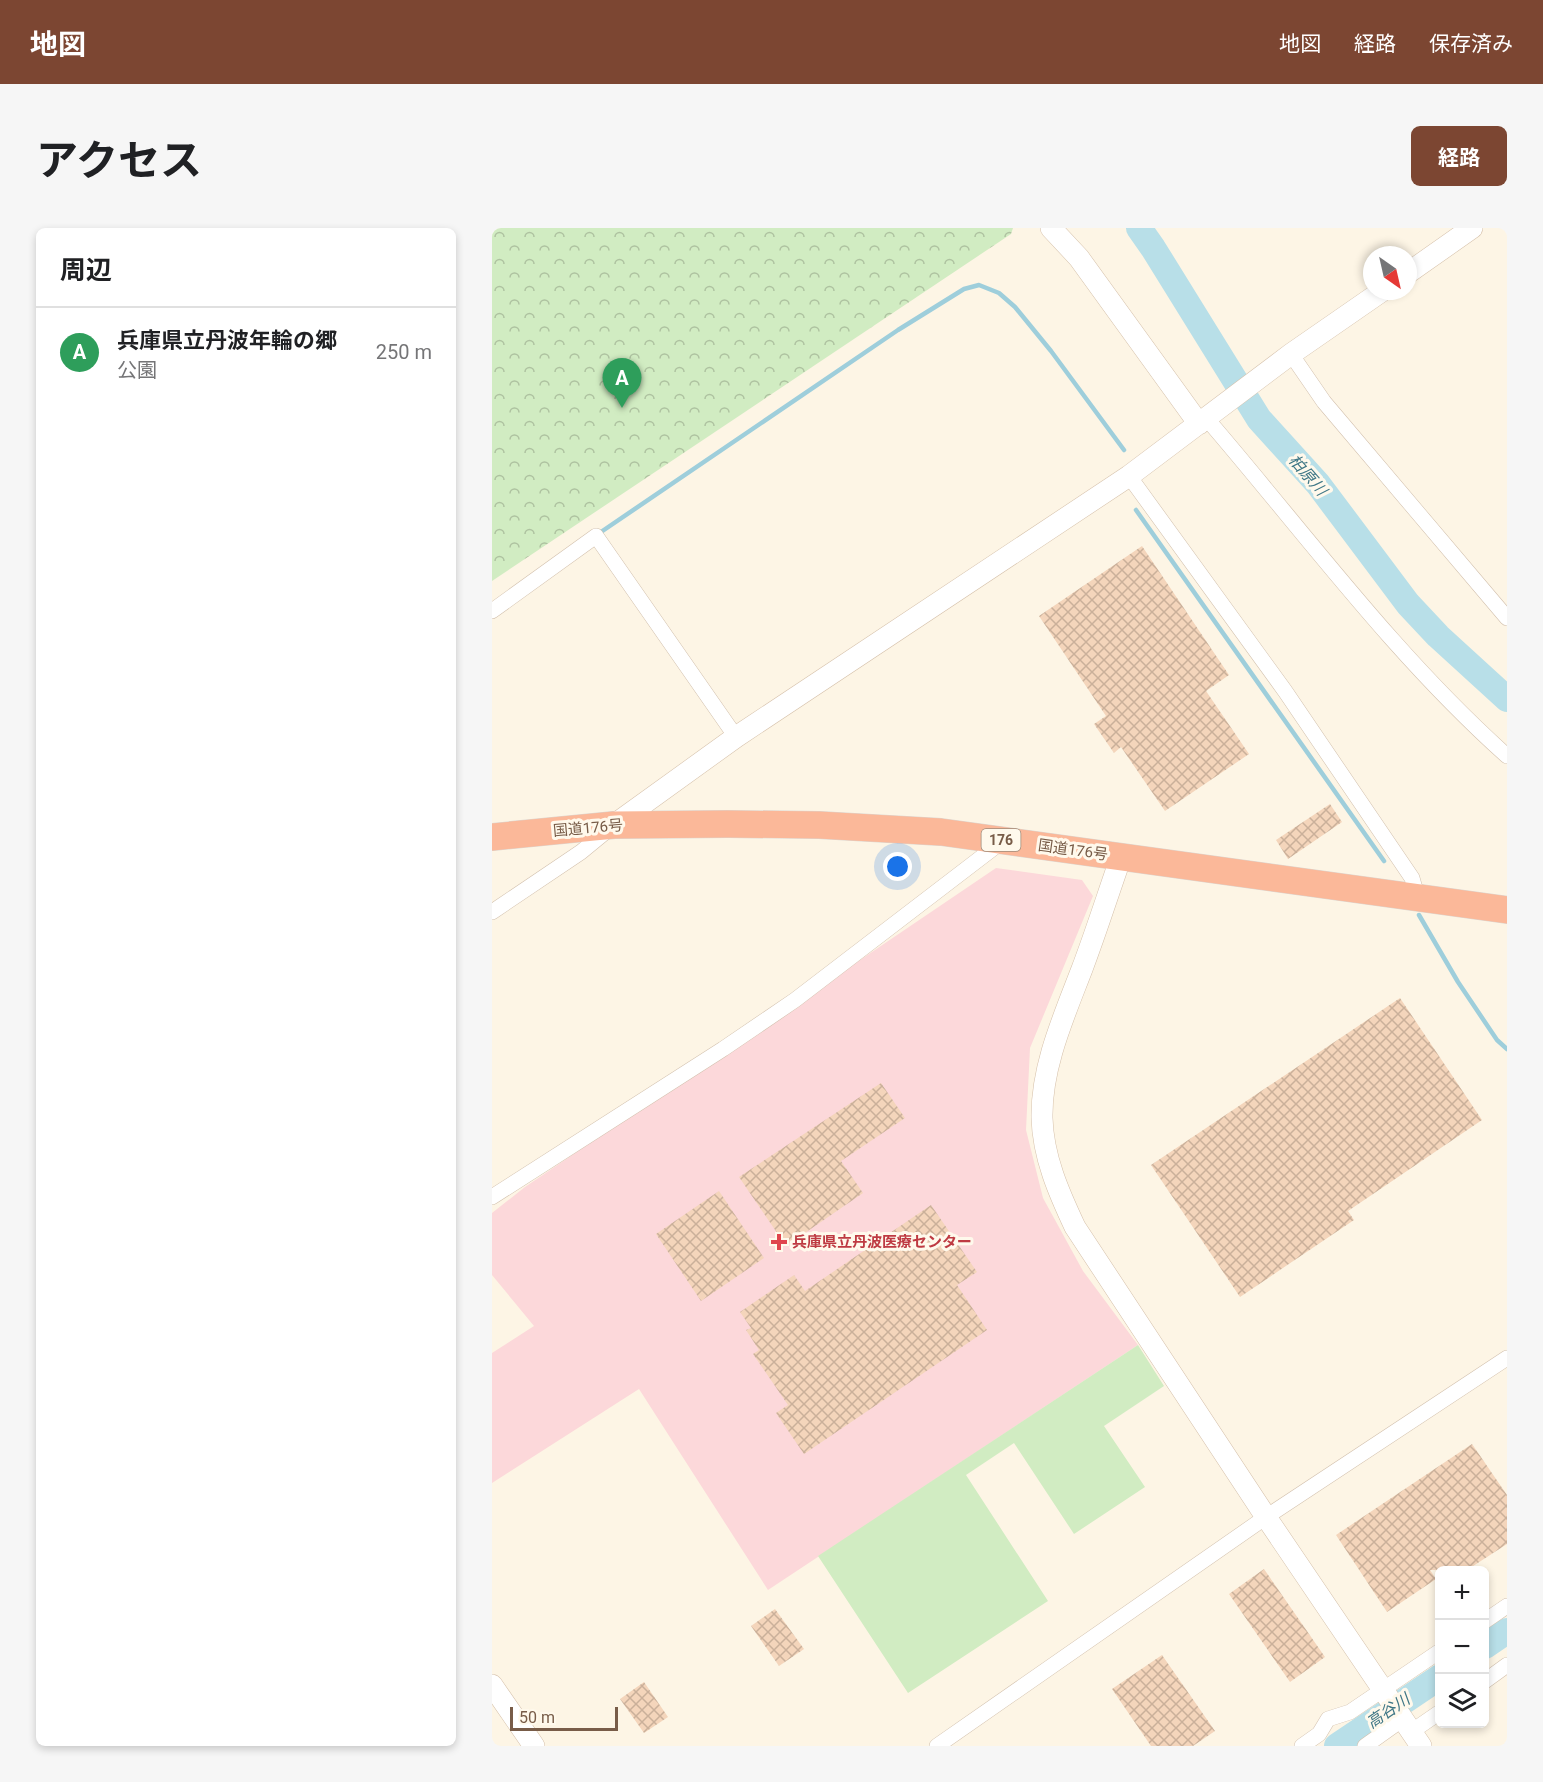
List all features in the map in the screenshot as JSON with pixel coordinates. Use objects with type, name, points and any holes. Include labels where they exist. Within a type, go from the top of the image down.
[{"type":"highway","name":"国道176号","points":[[492,837],[614,825],[819,825],[941,832],[1507,910]]},
{"type":"street","points":[[1051,228],[1079,258],[1203,421],[1371,618],[1481,733],[1507,756]]},
{"type":"street","points":[[1417,267],[1472,228]]},
{"type":"street","points":[[492,912],[581,852],[614,825],[736,737],[1129,476],[1291,354],[1369,300]]},
{"type":"street","points":[[1291,354],[1324,402],[1507,618]]},
{"type":"street","points":[[1129,476],[1285,691],[1412,878],[1418,898]]},
{"type":"street","points":[[492,611],[596,536],[736,737]]},
{"type":"street","points":[[492,1197],[723,1049],[795,1000],[1004,840]]},
{"type":"street","points":[[1121,857],[1059,1028],[1048,1071],[1042,1118],[1056,1186],[1075,1227],[1266,1517],[1412,1732]]},
{"type":"street","points":[[937,1746],[1266,1517],[1507,1358]]},
{"type":"street","points":[[1486,1620],[1507,1606]]},
{"type":"street","points":[[1302,1746],[1319,1734],[1328,1719],[1350,1712],[1386,1693],[1435,1656]]},
{"type":"street","points":[[1489,1678],[1507,1665]]},
{"type":"street","points":[[492,1684],[529,1744]]},
{"type":"street","points":[[1365,1746],[1412,1732],[1435,1716]]},
{"type":"shaded area","name":"兵庫県立丹波医療センター","points":[[996,868],[1082,880],[1093,896],[1030,1048],[1026,1130],[1043,1198],[1083,1271],[1138,1345],[768,1590],[639,1389],[492,1483],[492,1353],[534,1326],[492,1275],[492,1213],[525,1187]]},
{"type":"green space","points":[[492,228],[1013,228],[1011,234],[492,581]]},
{"type":"green space","points":[[1138,1345],[1164,1386],[1104,1426],[1145,1487],[1074,1534],[1014,1443],[966,1475],[1048,1601],[908,1693],[818,1556]]},
{"type":"building","points":[[1142,546],[1229,675],[1206,691],[1249,754],[1165,811],[1121,747],[1114,753],[1094,724],[1106,716],[1039,616]]},
{"type":"building","points":[[1330,804],[1342,822],[1288,859],[1276,840]]},
{"type":"building","points":[[1400,998],[1482,1120],[1348,1211],[1354,1220],[1240,1297],[1151,1165]]},
{"type":"building","points":[[881,1083],[905,1118],[841,1161],[863,1193],[786,1246],[739,1177]]},
{"type":"building","points":[[719,1191],[764,1258],[701,1301],[656,1234]]},
{"type":"building","points":[[931,1205],[977,1272],[957,1285],[987,1330],[804,1454],[776,1413],[788,1405],[753,1354],[759,1350],[746,1330],[751,1328],[740,1312],[794,1275],[805,1291]]},
{"type":"building","points":[[1472,1444],[1507,1495],[1507,1544],[1473,1566],[1435,1566],[1435,1570],[1430,1570],[1435,1580],[1387,1612],[1336,1535]]},
{"type":"building","points":[[1264,1569],[1325,1657],[1290,1682],[1229,1594]]},
{"type":"building","points":[[775,1609],[804,1649],[779,1666],[751,1626]]},
{"type":"building","points":[[1162,1655],[1215,1731],[1193,1746],[1151,1746],[1112,1689]]},
{"type":"building","points":[[644,1682],[668,1717],[644,1733],[620,1699]]},
{"type":"waterway","name":"柏原川","points":[[1139,228],[1259,419],[1318,484],[1408,604],[1438,636],[1507,699]]},
{"type":"waterway","points":[[598,534],[898,330],[964,289],[979,285],[999,293],[1015,307],[1051,351],[1124,450]]},
{"type":"waterway","points":[[1136,510],[1384,861]]},
{"type":"waterway","points":[[1419,915],[1458,982],[1497,1040],[1507,1049]]},
{"type":"waterway","name":"高谷川","points":[[1489,1643],[1507,1631]]},
{"type":"waterway","name":"高谷川","points":[[1337,1746],[1435,1680]]},
{"type":"place","name":"兵庫県立丹波年輪の郷","points":[[622,408]]},
{"type":"place","name":"兵庫県立丹波医療センター","points":[[779,1242]]}]
